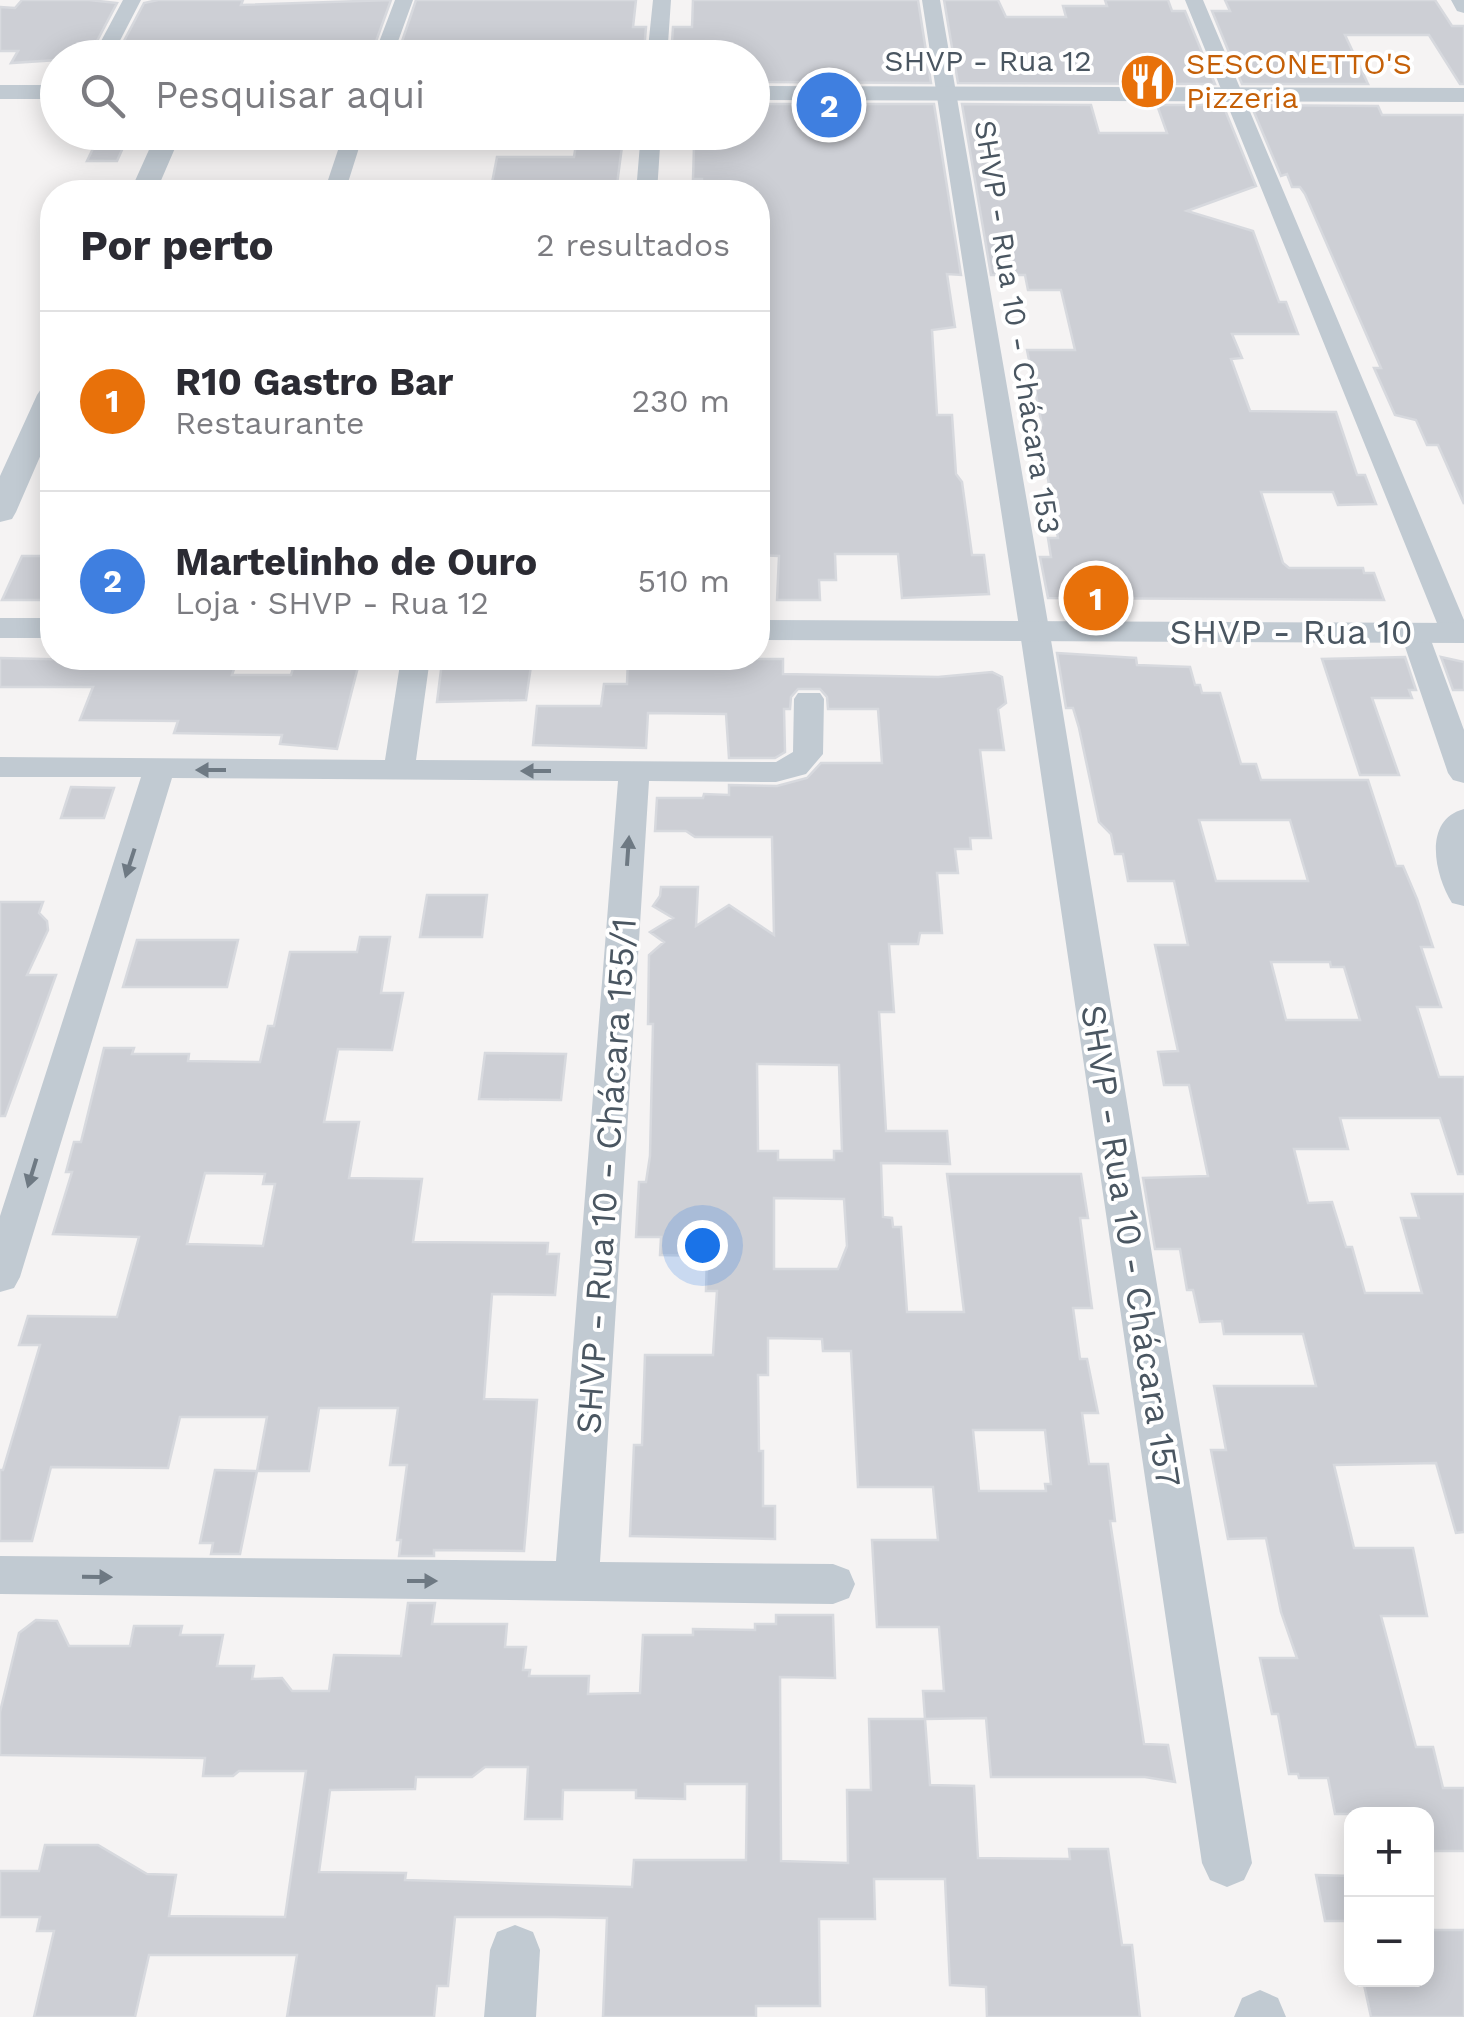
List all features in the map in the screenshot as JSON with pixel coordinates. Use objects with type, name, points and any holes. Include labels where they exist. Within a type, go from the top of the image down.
[{"type":"street","points":[[111,40],[132,0]]},
{"type":"street","points":[[389,40],[404,0]]},
{"type":"street","points":[[659,40],[662,0]]},
{"type":"street","name":"SHVP - Rua 10 - Chácara 153","points":[[931,0],[1034,630]]},
{"type":"street","points":[[1194,0],[1230,94],[1459,633]]},
{"type":"street","points":[[1460,0],[1464,6]]},
{"type":"street","points":[[0,92],[40,92]]},
{"type":"street","name":"SHVP - Rua 12","points":[[770,93],[1464,95]]},
{"type":"street","points":[[149,180],[162,150]]},
{"type":"street","points":[[338,180],[348,150]]},
{"type":"street","points":[[648,180],[650,150]]},
{"type":"street","points":[[0,512],[40,422]]},
{"type":"street","points":[[0,628],[40,628]]},
{"type":"street","name":"SHVP - Rua 10","points":[[770,630],[1459,633]]},
{"type":"street","name":"SHVP - Rua 10 - Chácara 157","points":[[1034,630],[1227,1863]]},
{"type":"street","points":[[1414,632],[1464,774]]},
{"type":"street","points":[[399,771],[414,670]]},
{"type":"street","points":[[0,767],[776,772],[796,767],[808,754],[810,700]]},
{"type":"street","points":[[0,1277],[159,770]]},
{"type":"street","name":"SHVP - Rua 10 - Chácara 155/1","points":[[576,1581],[634,771]]},
{"type":"street","points":[[1464,819],[1452,836],[1450,851],[1464,895]]},
{"type":"street","points":[[0,1575],[832,1584]]},
{"type":"street","points":[[510,2017],[515,1950]]},
{"type":"building","points":[[22,0],[117,3],[97,40],[40,40],[40,61],[11,63],[18,51],[0,51],[0,7],[15,8]]},
{"type":"building","points":[[243,0],[241,5],[391,0],[377,40],[124,40],[144,3]]},
{"type":"building","points":[[416,0],[636,0],[633,27],[646,27],[645,40],[402,40]]},
{"type":"building","points":[[693,0],[918,0],[931,83],[770,82],[770,40],[672,40],[673,27],[692,27]]},
{"type":"building","points":[[944,0],[998,0],[1006,17],[1066,17],[1063,6],[1107,6],[1105,0],[1168,0],[1172,11],[1185,11],[1215,84],[958,83]]},
{"type":"building","points":[[1225,0],[1435,0],[1452,26],[1464,26],[1464,84],[1460,84],[1429,35],[1345,35],[1368,84],[1242,84],[1212,11],[1230,11]]},
{"type":"building","points":[[770,104],[934,104],[961,275],[947,274],[955,327],[932,330],[937,415],[952,415],[956,474],[962,482],[972,555],[984,555],[989,594],[902,598],[898,554],[835,554],[836,580],[819,580],[820,600],[777,600],[779,556],[770,556],[770,180],[693,179],[694,150],[770,150]]},
{"type":"building","points":[[962,104],[1091,105],[1099,133],[1167,133],[1157,105],[1223,105],[1256,186],[1187,211],[1253,231],[1279,302],[1286,302],[1298,334],[1232,334],[1242,358],[1231,359],[1250,411],[1336,412],[1357,475],[1365,475],[1376,504],[1338,505],[1333,492],[1261,492],[1283,563],[1289,568],[1363,568],[1364,573],[1374,573],[1384,600],[1048,598],[1040,557],[1051,557],[1048,538],[1058,538],[1046,467],[1039,467],[1032,425],[1042,425],[1027,350],[1075,350],[1061,290],[1028,290],[1025,275],[991,275]]},
{"type":"building","points":[[1251,105],[1378,106],[1382,115],[1464,115],[1464,504],[1438,445],[1427,445],[1416,420],[1395,415],[1374,368],[1381,368],[1305,194],[1300,187],[1292,187],[1287,174],[1281,176]]},
{"type":"building","points":[[92,150],[122,150],[117,161],[87,161]]},
{"type":"building","points":[[575,150],[622,150],[618,180],[493,180],[497,157],[574,157]]},
{"type":"building","points":[[22,556],[40,556],[40,600],[2,600]]},
{"type":"building","points":[[1057,653],[1136,658],[1137,665],[1190,667],[1195,685],[1200,685],[1202,693],[1220,693],[1241,764],[1256,764],[1261,780],[1368,780],[1396,866],[1403,866],[1417,899],[1433,947],[1421,947],[1441,1007],[1417,1007],[1439,1077],[1464,1077],[1464,1174],[1458,1174],[1440,1118],[1340,1118],[1348,1149],[1294,1149],[1308,1203],[1332,1202],[1346,1247],[1352,1247],[1365,1293],[1422,1293],[1401,1218],[1419,1218],[1412,1194],[1464,1194],[1464,1532],[1456,1533],[1436,1463],[1334,1465],[1354,1548],[1413,1548],[1427,1616],[1381,1616],[1416,1747],[1433,1747],[1443,1788],[1464,1788],[1464,1851],[1434,1851],[1434,1807],[1344,1807],[1344,1814],[1335,1814],[1328,1778],[1289,1774],[1278,1714],[1272,1714],[1260,1658],[1297,1658],[1281,1612],[1266,1538],[1228,1539],[1211,1450],[1226,1450],[1214,1386],[1316,1386],[1303,1334],[1224,1334],[1222,1321],[1200,1322],[1193,1290],[1187,1290],[1180,1249],[1155,1249],[1143,1178],[1208,1176],[1189,1085],[1164,1085],[1158,1052],[1178,1051],[1155,945],[1188,945],[1174,881],[1128,881],[1123,854],[1115,854],[1111,834],[1099,822],[1073,708],[1066,708]],"holes":[[[1199,820],[1290,820],[1308,881],[1216,881]],[[1271,962],[1330,962],[1331,967],[1344,967],[1360,1020],[1286,1020]]]},
{"type":"building","points":[[1405,657],[1416,690],[1409,690],[1412,698],[1372,698],[1399,775],[1360,775],[1322,659]]},
{"type":"building","points":[[1441,657],[1464,662],[1464,690],[1453,690]]},
{"type":"building","points":[[0,658],[40,659],[40,670],[234,670],[232,675],[291,675],[293,670],[357,670],[337,749],[280,744],[282,735],[174,733],[178,721],[80,720],[93,687],[0,687]]},
{"type":"building","points":[[770,659],[783,659],[783,674],[938,677],[992,672],[1002,677],[1006,703],[998,709],[1004,750],[980,750],[991,838],[970,838],[971,849],[955,849],[958,873],[937,873],[942,933],[920,933],[918,944],[889,944],[894,1012],[879,1012],[886,1131],[947,1131],[950,1164],[881,1163],[883,1217],[892,1218],[893,1227],[901,1227],[907,1312],[964,1312],[947,1174],[1081,1174],[1088,1218],[1080,1218],[1092,1308],[1073,1308],[1080,1359],[1087,1359],[1098,1413],[1082,1413],[1089,1464],[1108,1464],[1115,1521],[1110,1521],[1144,1744],[1168,1745],[1175,1782],[1145,1777],[991,1777],[986,1718],[925,1719],[923,1691],[944,1691],[939,1627],[877,1627],[872,1540],[938,1540],[933,1487],[858,1487],[851,1351],[823,1351],[822,1339],[768,1338],[768,1375],[758,1375],[759,1451],[763,1451],[763,1506],[775,1506],[775,1539],[630,1536],[634,1445],[642,1445],[645,1355],[713,1355],[717,1291],[706,1291],[707,1256],[660,1255],[661,1237],[636,1237],[639,1182],[646,1182],[650,1156],[653,1024],[648,1024],[649,955],[664,942],[650,932],[673,918],[653,906],[661,887],[698,887],[696,926],[729,905],[774,935],[772,837],[695,837],[686,831],[655,831],[657,798],[729,795],[729,785],[777,786],[807,778],[821,763],[882,763],[878,709],[828,709],[827,697],[820,689],[798,689],[791,697],[790,709],[784,709],[785,752],[775,758],[729,758],[726,714],[648,713],[646,748],[533,745],[537,706],[601,706],[604,684],[627,684],[628,670],[770,670]],"holes":[[[757,1064],[839,1065],[842,1151],[834,1151],[834,1160],[778,1160],[778,1151],[758,1151]],[[774,1198],[844,1199],[847,1246],[838,1269],[774,1269]],[[973,1430],[1045,1430],[1051,1484],[1045,1484],[1046,1491],[979,1491]]]},
{"type":"building","points":[[441,670],[530,670],[526,700],[437,702]]},
{"type":"building","points":[[71,787],[114,788],[104,818],[61,818]]},
{"type":"building","points":[[427,895],[487,895],[482,937],[420,937]]},
{"type":"building","points":[[0,902],[43,902],[39,913],[47,921],[48,930],[27,975],[56,975],[5,1116],[0,1116]]},
{"type":"building","points":[[360,937],[390,937],[381,993],[403,993],[392,1050],[338,1049],[324,1122],[359,1122],[349,1178],[422,1179],[413,1242],[548,1243],[547,1254],[559,1254],[555,1295],[492,1294],[484,1399],[537,1400],[524,1551],[434,1550],[434,1556],[399,1556],[401,1540],[397,1540],[407,1465],[390,1465],[398,1408],[319,1408],[309,1471],[257,1471],[267,1417],[180,1417],[168,1468],[51,1467],[32,1541],[0,1541],[0,1470],[40,1345],[19,1345],[28,1316],[117,1317],[139,1237],[53,1234],[72,1172],[66,1172],[74,1142],[81,1142],[104,1048],[134,1048],[132,1054],[189,1054],[188,1061],[260,1062],[268,1026],[274,1026],[290,952],[357,952]],"holes":[[[205,1173],[265,1174],[263,1184],[275,1184],[263,1246],[187,1244]]]},
{"type":"building","points":[[137,940],[238,940],[227,987],[123,987]]},
{"type":"building","points":[[485,1053],[566,1054],[561,1100],[479,1099]]},
{"type":"building","points":[[215,1470],[257,1471],[240,1554],[211,1554],[213,1543],[200,1543]]},
{"type":"building","points":[[408,1603],[435,1603],[432,1624],[507,1624],[505,1647],[526,1647],[523,1670],[530,1670],[529,1676],[589,1676],[588,1694],[640,1693],[643,1635],[693,1635],[693,1629],[755,1630],[755,1624],[776,1624],[776,1615],[833,1615],[835,1678],[780,1677],[781,1861],[848,1863],[847,1790],[871,1790],[869,1719],[925,1719],[930,1785],[974,1786],[978,1858],[1070,1859],[1069,1849],[1108,1849],[1122,1945],[1132,1945],[1140,2017],[987,2017],[986,1987],[950,1985],[945,1879],[874,1879],[875,1919],[819,1919],[820,2006],[756,2006],[756,2017],[603,2017],[607,1918],[455,1917],[448,1986],[437,1986],[434,2017],[287,2017],[297,1955],[149,1955],[135,2017],[34,2017],[54,1931],[37,1931],[40,1917],[0,1917],[0,1871],[39,1871],[45,1845],[98,1845],[147,1874],[176,1875],[169,1916],[285,1917],[306,1771],[239,1771],[233,1776],[203,1776],[205,1758],[0,1755],[0,1712],[19,1633],[36,1620],[57,1621],[69,1646],[130,1646],[134,1626],[182,1626],[180,1635],[223,1635],[217,1666],[254,1666],[252,1679],[282,1678],[292,1691],[329,1691],[334,1655],[401,1656]],"holes":[[[485,1767],[528,1767],[525,1819],[562,1819],[563,1790],[636,1790],[636,1798],[685,1799],[685,1784],[747,1784],[746,1860],[634,1860],[632,1887],[405,1880],[406,1873],[319,1872],[330,1790],[415,1789],[416,1777],[472,1777]]]},
{"type":"building","points":[[1316,1875],[1344,1876],[1344,1921],[1325,1921]]},
{"type":"building","points":[[1434,1930],[1464,1930],[1464,2017],[1371,2017],[1365,1987],[1434,1987]]},
{"type":"place","name":"SESCONETTO'S Pizzeria","points":[[1147,81]]},
{"type":"place","name":"Martelinho de Ouro","points":[[829,105]]},
{"type":"place","name":"R10 Gastro Bar","points":[[1096,598]]}]
